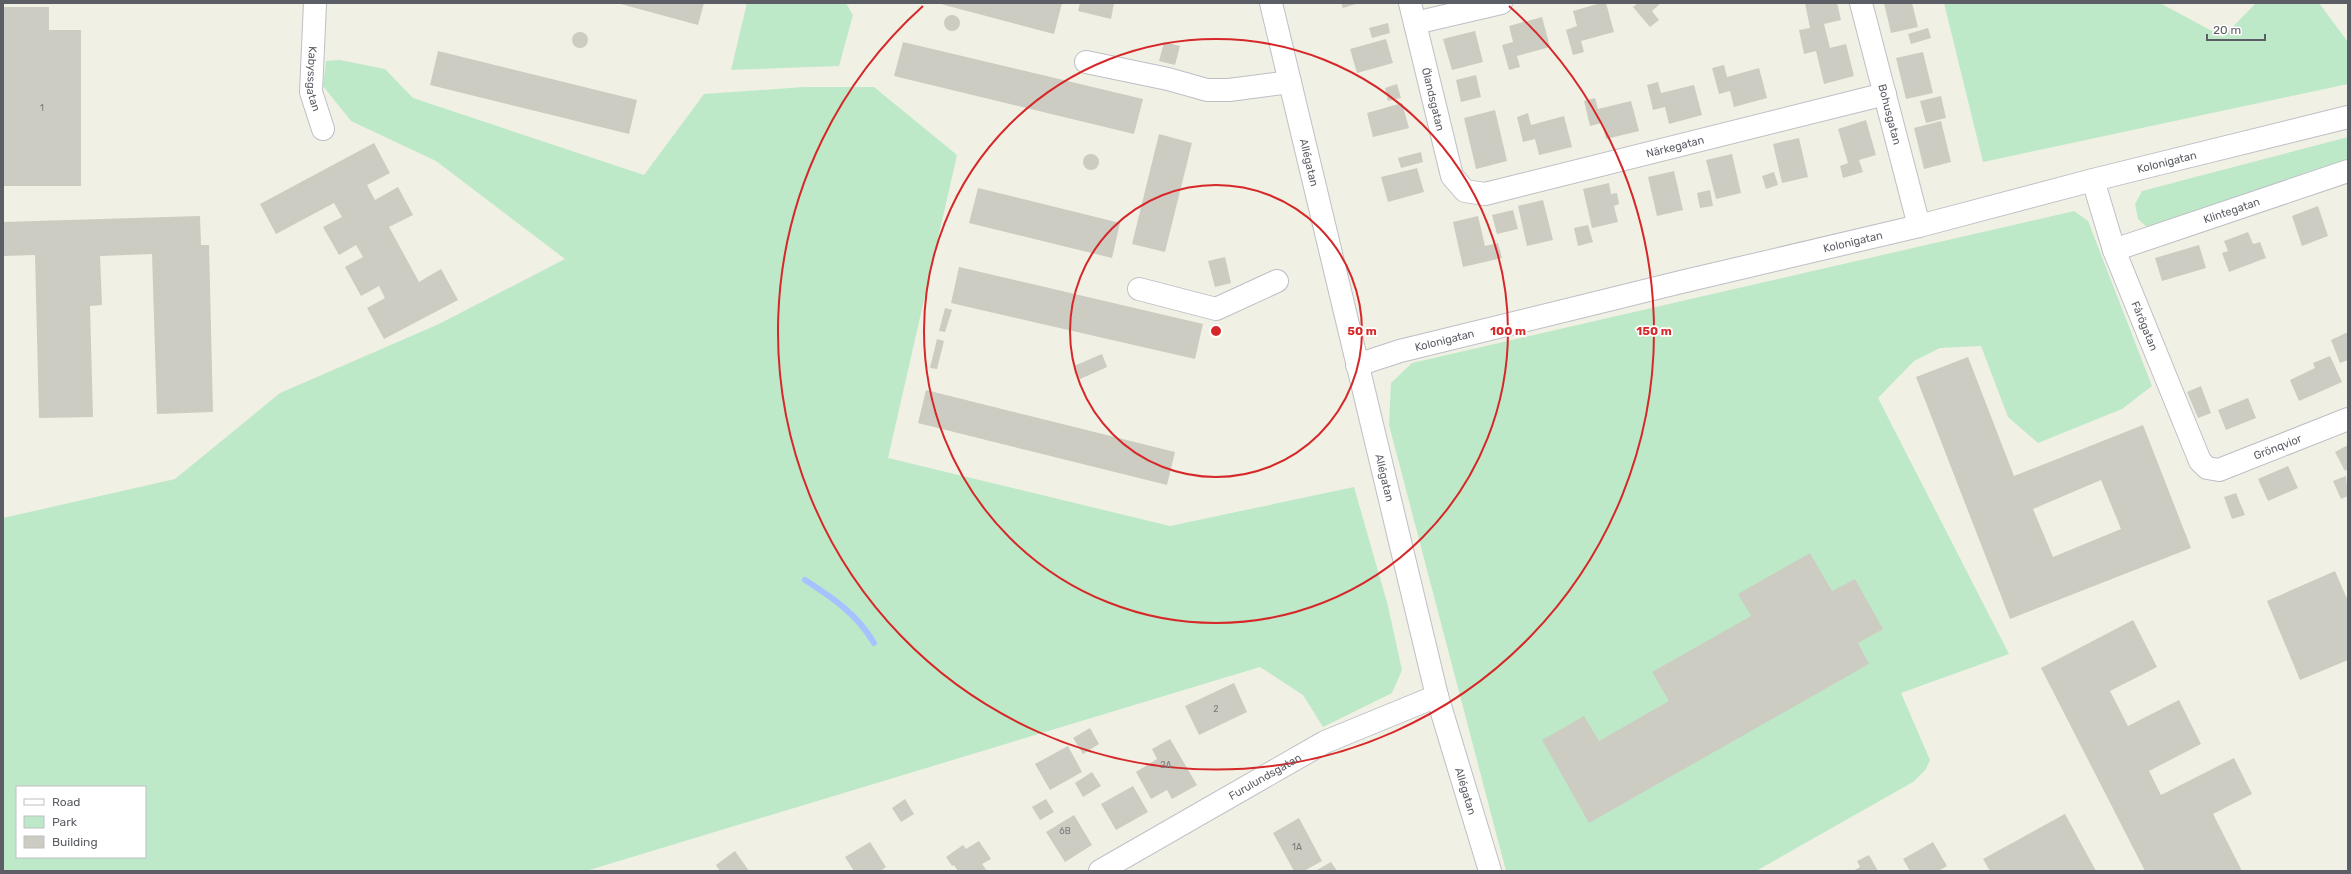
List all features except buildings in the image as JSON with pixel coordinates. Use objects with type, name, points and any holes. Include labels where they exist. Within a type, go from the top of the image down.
[{"type":"street","name":"Kabyssgatan","points":[[315,3],[311,92],[323,129]]},
{"type":"street","name":"Allégatan","points":[[1271,3],[1437,696],[1490,871]]},
{"type":"street","points":[[1413,13],[1501,3]]},
{"type":"street","name":"Bohusgatan","points":[[1861,3],[1919,226]]},
{"type":"street","name":"Ölandsgatan","points":[[1413,13],[1452,176],[1465,191]]},
{"type":"street","points":[[1084,55],[1134,74],[1168,79],[1207,90],[1229,90],[1290,82]]},
{"type":"street","name":"Närkegatan","points":[[1465,191],[1485,194],[1885,94]]},
{"type":"street","name":"Kolonigatan","points":[[1357,365],[1400,352],[1681,282],[1919,226],[2093,180],[2348,117]]},
{"type":"street","name":"Klintegatan","points":[[2114,250],[2348,171]]},
{"type":"street","name":"Fårögatan","points":[[2093,180],[2114,250],[2200,461],[2207,468]]},
{"type":"street","points":[[1137,282],[1216,309],[1277,281]]},
{"type":"street","name":"Grönqvior","points":[[2207,468],[2219,470],[2348,418]]},
{"type":"street","name":"Furulundsgatan","points":[[1100,871],[1325,742],[1437,696]]},
{"type":"green space","points":[[747,3],[846,3],[853,15],[839,66],[731,70]]},
{"type":"green space","points":[[1944,3],[2160,3],[2223,37],[2256,3],[2319,3],[2348,42],[2348,84],[1983,162]]},
{"type":"green space","points":[[340,60],[385,69],[413,98],[644,175],[704,94],[804,87],[874,87],[957,155],[888,458],[1170,526],[1354,487],[1388,606],[1402,670],[1392,693],[1323,727],[1303,695],[1260,667],[586,871],[3,871],[3,518],[175,479],[280,393],[439,324],[565,259],[436,161],[351,121],[323,86],[326,61]]},
{"type":"green space","points":[[2348,137],[2348,163],[2148,228],[2138,219],[2135,204],[2142,191]]},
{"type":"green space","points":[[2074,211],[2088,221],[2152,386],[2122,409],[2038,443],[2008,417],[1981,346],[1940,348],[1914,361],[1878,398],[2009,654],[1901,693],[1930,760],[1926,769],[1913,782],[1756,871],[1506,871],[1389,425],[1391,383],[1412,363]]},
{"type":"waterway","points":[[805,580],[844,607],[860,623],[874,643]]}]
